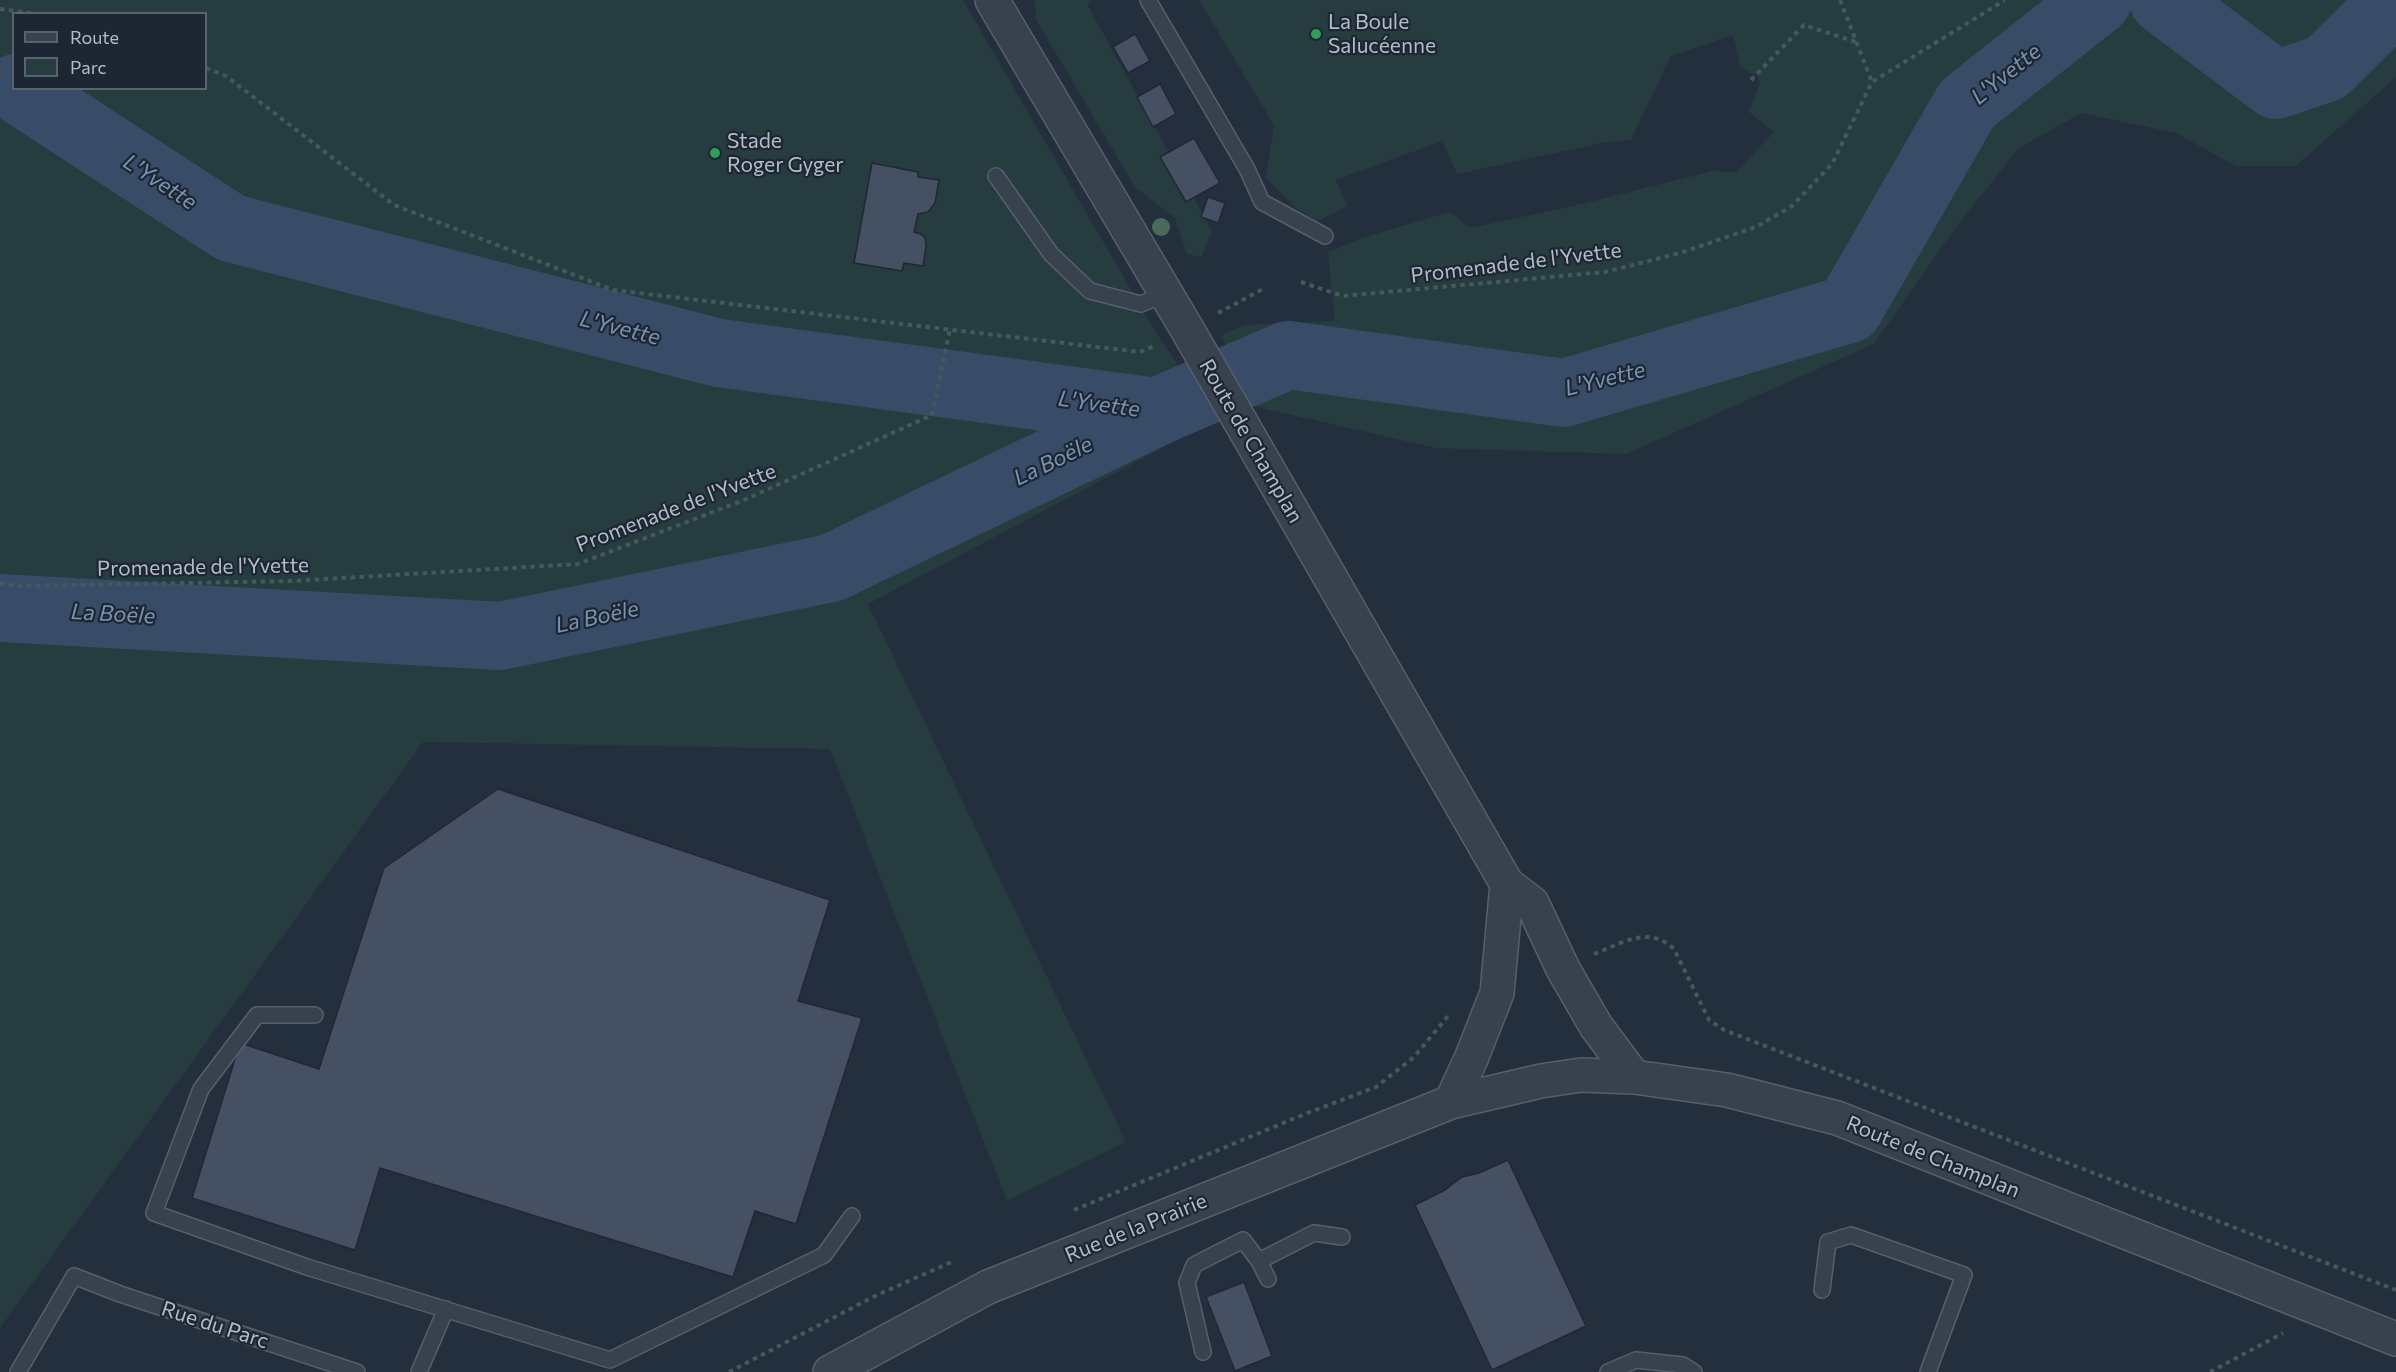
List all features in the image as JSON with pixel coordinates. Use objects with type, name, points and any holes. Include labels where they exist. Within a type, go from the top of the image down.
[{"type":"street","name":"Route de Champlan","points":[[992,0],[1187,329],[1507,884]]},
{"type":"street","points":[[1507,884],[1532,903],[1563,969],[1596,1026],[1634,1077]]},
{"type":"street","points":[[1450,1102],[1471,1059],[1497,993],[1507,884]]},
{"type":"street","name":"Route de Champlan","points":[[1450,1102],[1541,1081],[1581,1076],[1634,1077],[1727,1090],[1837,1119],[2396,1339]]},
{"type":"street","name":"Rue de la Prairie","points":[[852,1367],[988,1287],[1450,1102]]},
{"type":"lane","points":[[1148,0],[1247,169],[1262,202],[1325,236]]},
{"type":"lane","points":[[996,176],[1051,254],[1090,291],[1141,304],[1166,294]]},
{"type":"lane","points":[[315,1015],[257,1015],[201,1089],[154,1213],[307,1267],[610,1360],[824,1255],[852,1216]]},
{"type":"lane","points":[[1259,1261],[1314,1233],[1342,1238]]},
{"type":"lane","points":[[1822,1290],[1828,1242],[1851,1235],[1964,1275],[1928,1372]]},
{"type":"lane","points":[[1203,1352],[1187,1283],[1194,1265],[1243,1240],[1259,1261],[1268,1279]]},
{"type":"lane","name":"Rue du Parc","points":[[18,1372],[74,1276],[120,1294],[357,1372]]},
{"type":"lane","points":[[419,1372],[446,1310]]},
{"type":"lane","points":[[1608,1372],[1636,1360],[1683,1365],[1694,1372]]},
{"type":"path","points":[[1840,0],[1872,82],[2005,0]]},
{"type":"path","points":[[0,9],[23,12]]},
{"type":"path","points":[[1751,80],[1804,26],[1856,42]]},
{"type":"path","points":[[207,68],[225,76],[394,205],[613,290],[1140,352],[1170,339],[1263,288]]},
{"type":"path","name":"Promenade de l'Yvette","points":[[1300,282],[1342,296],[1605,272],[1680,253],[1756,227],[1792,206],[1832,164],[1872,82]]},
{"type":"path","name":"Promenade de l'Yvette","points":[[0,583],[21,586],[292,581],[578,564],[744,500],[932,415],[950,329]]},
{"type":"path","points":[[1563,969],[1629,940],[1652,936],[1665,940],[1674,949],[1709,1020],[1724,1030],[2396,1290]]},
{"type":"path","points":[[1070,1213],[1305,1114],[1376,1087],[1414,1057],[1443,1021],[1468,1000],[1497,993]]},
{"type":"path","points":[[729,1372],[877,1295],[955,1261]]},
{"type":"path","points":[[2210,1372],[2324,1312]]},
{"type":"green space","points":[[0,0],[963,0],[1155,331],[1213,424],[1183,437],[868,604],[1126,1142],[1007,1201],[830,749],[423,742],[0,1328]]},
{"type":"green space","points":[[1035,0],[1091,0],[1088,6],[1212,231],[1201,257],[1187,254],[1175,218],[1135,187],[1036,20]]},
{"type":"green space","points":[[1199,0],[2396,0],[2396,77],[2296,166],[2236,166],[2176,133],[2081,113],[2018,149],[1953,231],[1874,344],[1626,454],[1436,448],[1257,407],[1221,336],[1244,325],[1335,321],[1328,252],[1362,238],[1450,212],[1470,228],[1582,204],[1713,171],[1736,172],[1774,132],[1749,112],[1760,83],[1758,77],[1740,66],[1733,35],[1671,56],[1631,140],[1607,142],[1457,174],[1442,141],[1336,180],[1347,206],[1317,221],[1298,210],[1266,178],[1274,125]]},
{"type":"building","points":[[1135,34],[1150,61],[1128,73],[1113,47]]},
{"type":"building","points":[[1160,84],[1176,114],[1153,127],[1137,97]]},
{"type":"building","points":[[1194,138],[1220,183],[1186,202],[1160,157]]},
{"type":"building","points":[[872,163],[918,172],[918,177],[939,180],[935,203],[928,212],[918,214],[914,232],[925,238],[923,266],[904,263],[902,271],[854,263]]},
{"type":"building","points":[[1208,197],[1225,203],[1218,223],[1201,217]]},
{"type":"building","points":[[498,789],[830,900],[798,1001],[862,1018],[796,1224],[755,1211],[733,1277],[380,1168],[355,1250],[192,1198],[240,1043],[319,1069],[384,868]]},
{"type":"building","points":[[1508,1160],[1586,1326],[1492,1370],[1415,1205],[1445,1190],[1462,1177],[1479,1173]]},
{"type":"building","points":[[1244,1282],[1272,1356],[1235,1371],[1206,1297]]},
{"type":"waterway","name":"La Boële","points":[[0,608],[500,636],[831,568],[1156,412],[1288,355],[1564,393],[1849,309],[1967,104],[2098,0]]},
{"type":"waterway","name":"L'Yvette","points":[[2163,0],[2276,85],[2326,68],[2395,0]]},
{"type":"waterway","name":"L'Yvette","points":[[2170,4],[2173,0]]},
{"type":"waterway","name":"L'Yvette","points":[[19,90],[231,228],[719,353],[1156,412]]},
{"type":"place","name":"La Boule Salucéenne","points":[[1316,34]]},
{"type":"place","name":"Stade Roger Gyger","points":[[715,153]]}]
